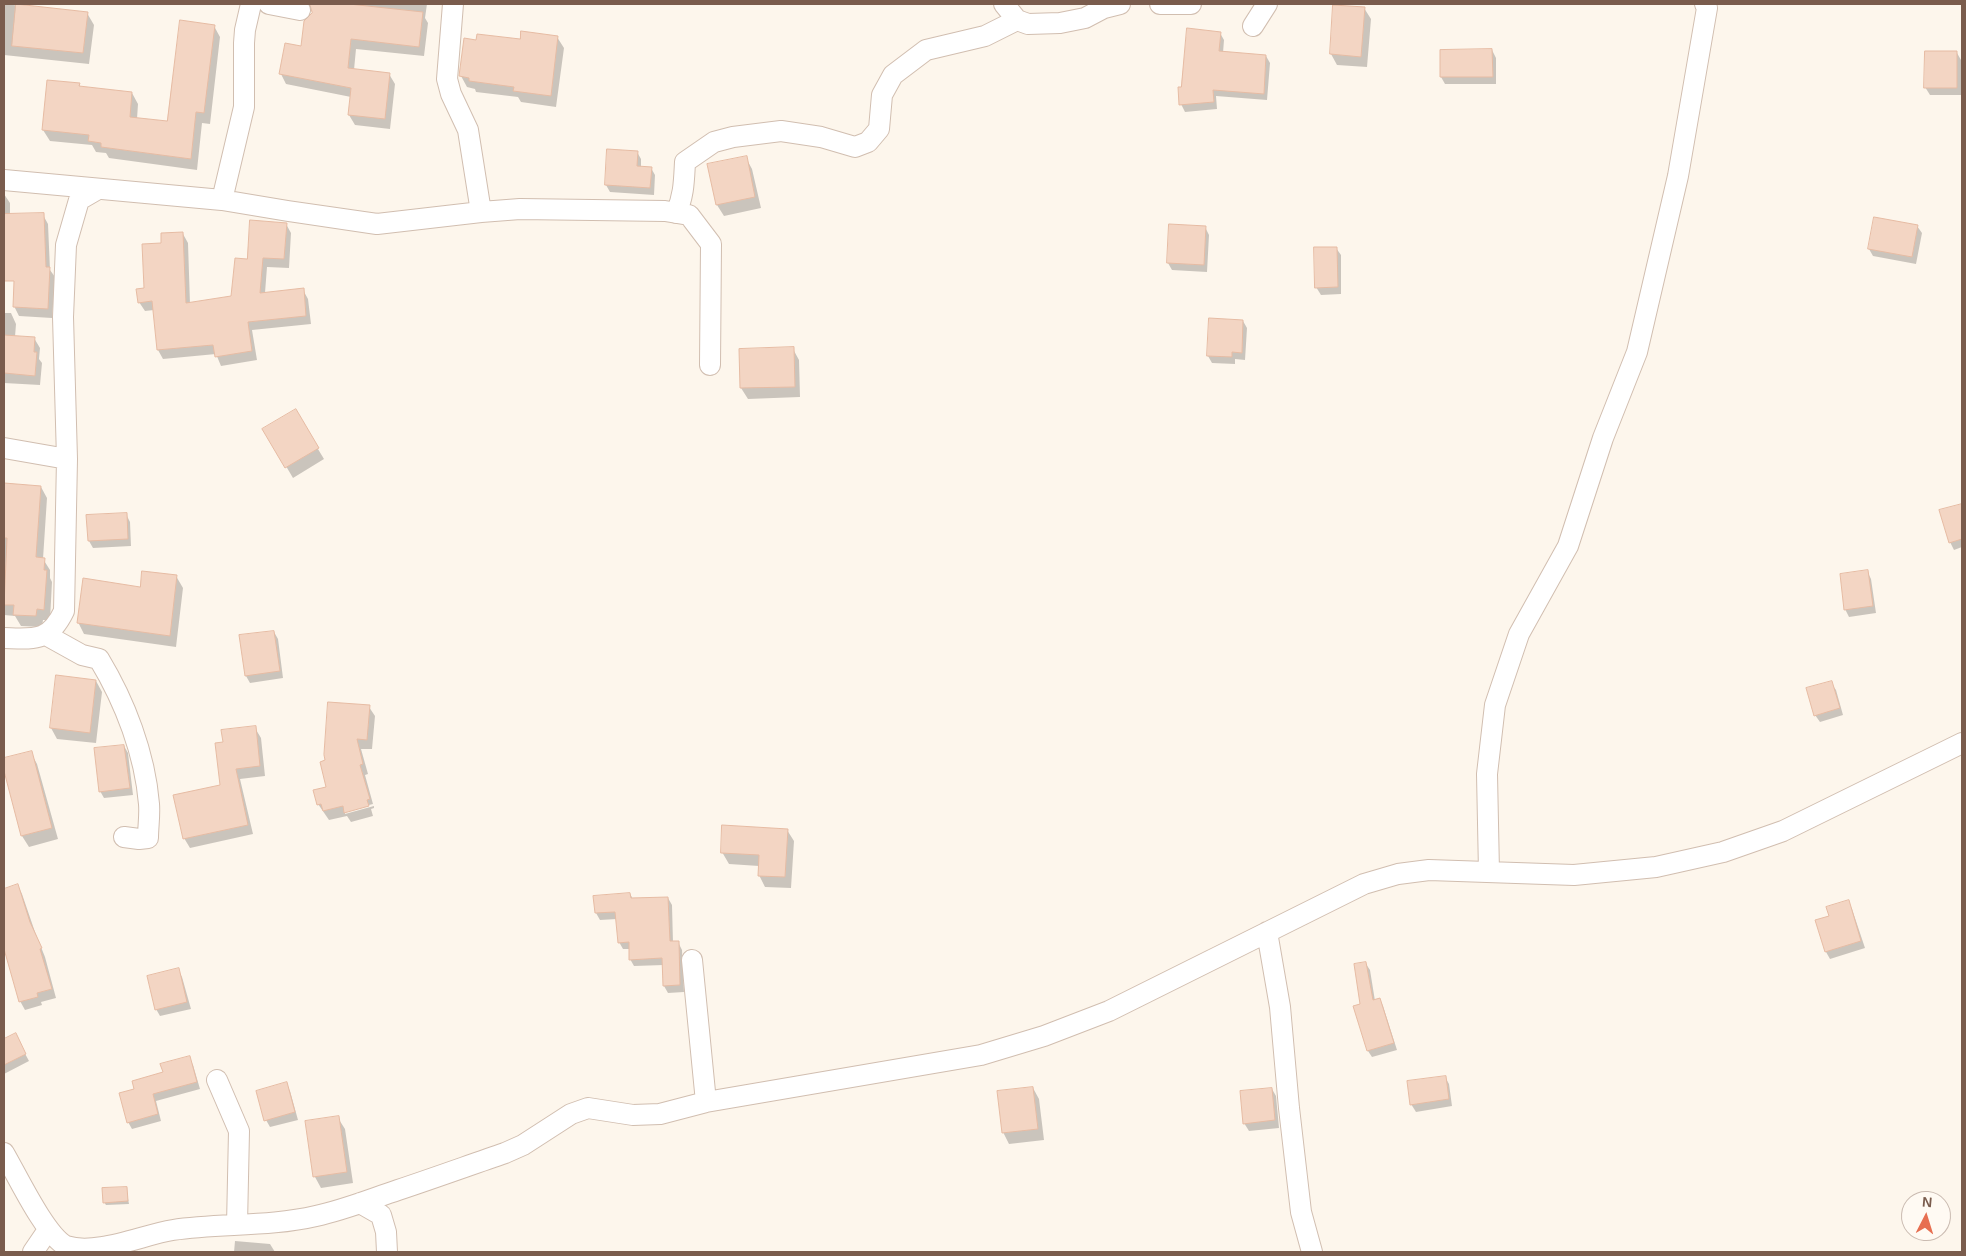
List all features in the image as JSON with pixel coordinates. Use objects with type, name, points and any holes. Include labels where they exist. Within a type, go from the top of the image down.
[{"type":"street","points":[[222,200],[244,107],[245,30],[251,4]]},
{"type":"street","points":[[269,4],[300,10]]},
{"type":"street","points":[[453,4],[447,79],[450,94],[468,130],[481,212]]},
{"type":"street","points":[[1004,4],[1017,20],[1028,24],[1060,23],[1085,18],[1104,8],[1120,4]]},
{"type":"street","points":[[1160,4],[1191,4]]},
{"type":"street","points":[[1253,26],[1267,4]]},
{"type":"street","points":[[1489,872],[1487,774],[1495,705],[1519,634],[1568,546],[1602,438],[1637,352],[1678,176],[1707,8],[1706,4]]},
{"type":"street","points":[[676,213],[684,190],[684,162],[714,142],[733,137],[781,131],[821,137],[854,147],[868,142],[879,129],[882,95],[893,75],[926,50],[985,36],[1017,20]]},
{"type":"street","points":[[4,180],[222,200],[288,212],[377,224],[520,209],[665,210],[689,215],[711,244],[710,365]]},
{"type":"street","points":[[55,186],[79,200]]},
{"type":"street","points":[[4,638],[26,639],[46,636],[57,626],[64,611],[67,459],[63,308],[66,245],[79,200],[98,189]]},
{"type":"street","points":[[4,448],[67,459]]},
{"type":"street","points":[[46,636],[82,655],[99,659],[110,677],[128,719],[140,753],[150,805],[148,838],[124,837]]},
{"type":"street","points":[[4,1153],[48,1230],[65,1246],[79,1250],[100,1250],[151,1234],[174,1230],[315,1217],[505,1153],[523,1145],[571,1114],[588,1108],[634,1115],[660,1114],[706,1102],[981,1055],[1044,1036],[1109,1011],[1364,884],[1398,874],[1429,870],[1574,875],[1656,867],[1723,852],[1783,830],[1962,743]]},
{"type":"street","points":[[1267,932],[1280,1007],[1301,1212],[1312,1252]]},
{"type":"street","points":[[692,960],[706,1102]]},
{"type":"street","points":[[217,1080],[239,1131],[237,1225]]},
{"type":"street","points":[[360,1203],[381,1215],[386,1232],[387,1252]]},
{"type":"street","points":[[33,1252],[48,1230]]},
{"type":"building","points":[[16,4],[88,12],[83,53],[12,46]]},
{"type":"building","points":[[310,4],[349,4],[423,12],[419,47],[351,39],[348,68],[390,73],[385,119],[348,115],[351,88],[279,74],[285,43],[301,46],[304,21],[312,13]]},
{"type":"building","points":[[1333,5],[1365,7],[1361,57],[1330,54]]},
{"type":"building","points":[[180,20],[215,25],[204,113],[196,112],[191,159],[101,147],[101,143],[88,141],[89,135],[42,130],[47,80],[80,83],[79,86],[132,92],[130,117],[167,121]]},
{"type":"building","points":[[1187,28],[1221,32],[1219,51],[1266,55],[1264,94],[1213,90],[1214,102],[1179,105],[1178,87],[1181,87]]},
{"type":"building","points":[[521,31],[558,36],[551,96],[513,91],[514,87],[469,81],[469,78],[459,76],[464,38],[476,40],[477,34],[520,39]]},
{"type":"building","points":[[1492,49],[1493,77],[1440,77],[1440,50]]},
{"type":"building","points":[[1925,51],[1957,51],[1957,88],[1924,88]]},
{"type":"building","points":[[607,149],[638,151],[637,166],[652,167],[650,188],[605,185]]},
{"type":"building","points":[[747,156],[755,197],[716,205],[707,164]]},
{"type":"building","points":[[44,213],[46,267],[50,267],[48,309],[13,307],[14,281],[4,281],[4,214]]},
{"type":"building","points":[[1874,217],[1918,225],[1912,257],[1868,249]]},
{"type":"building","points":[[250,220],[287,223],[284,259],[263,258],[260,293],[304,288],[306,316],[248,322],[252,351],[215,357],[213,345],[157,350],[152,301],[138,303],[136,289],[144,288],[142,244],[161,243],[161,233],[183,232],[186,303],[231,296],[235,258],[247,259]]},
{"type":"building","points":[[1169,224],[1206,226],[1204,265],[1167,263]]},
{"type":"building","points":[[1314,247],[1337,247],[1338,287],[1315,288]]},
{"type":"building","points":[[1209,318],[1243,320],[1242,353],[1232,352],[1232,357],[1207,356]]},
{"type":"building","points":[[4,335],[35,337],[34,352],[37,352],[35,376],[4,373]]},
{"type":"building","points":[[794,347],[795,387],[740,388],[739,349]]},
{"type":"building","points":[[296,409],[319,448],[285,468],[262,429]]},
{"type":"building","points":[[4,483],[41,486],[36,557],[45,558],[44,570],[47,570],[44,610],[37,609],[36,616],[13,615],[14,605],[4,605],[7,538],[4,538]]},
{"type":"building","points":[[1962,504],[1962,539],[1949,543],[1939,510]]},
{"type":"building","points":[[127,513],[128,539],[88,541],[86,515]]},
{"type":"building","points":[[1868,570],[1873,606],[1844,610],[1840,574]]},
{"type":"building","points":[[142,571],[177,575],[170,636],[77,623],[83,578],[140,587]]},
{"type":"building","points":[[274,631],[280,671],[245,676],[239,635]]},
{"type":"building","points":[[56,675],[96,680],[90,733],[50,728]]},
{"type":"building","points":[[1832,681],[1840,708],[1814,716],[1806,688]]},
{"type":"building","points":[[328,702],[370,705],[367,740],[357,739],[363,764],[360,765],[370,799],[367,800],[369,806],[344,813],[343,806],[323,811],[321,804],[317,805],[313,790],[326,787],[320,762],[325,760]]},
{"type":"building","points":[[256,726],[260,766],[236,769],[248,825],[183,839],[173,795],[220,785],[215,743],[223,742],[221,730]]},
{"type":"building","points":[[124,745],[130,788],[99,792],[94,748]]},
{"type":"building","points":[[32,751],[52,828],[21,836],[4,771],[4,758]]},
{"type":"building","points":[[722,825],[788,829],[785,877],[758,876],[759,855],[721,853]]},
{"type":"building","points":[[18,884],[30,922],[42,948],[40,949],[52,989],[37,993],[38,997],[19,1002],[4,949],[4,889]]},
{"type":"building","points":[[630,893],[631,898],[668,897],[670,941],[679,941],[680,985],[663,986],[662,958],[629,960],[629,942],[618,943],[615,912],[595,913],[593,896]]},
{"type":"building","points":[[1849,900],[1861,941],[1825,952],[1815,920],[1829,916],[1826,907]]},
{"type":"building","points":[[1366,962],[1373,1000],[1380,998],[1394,1043],[1367,1051],[1353,1006],[1360,1004],[1354,964]]},
{"type":"building","points":[[179,968],[187,1002],[155,1010],[147,976]]},
{"type":"building","points":[[16,1033],[26,1054],[4,1065],[4,1039]]},
{"type":"building","points":[[190,1056],[197,1082],[153,1094],[158,1114],[127,1123],[119,1093],[134,1089],[132,1081],[163,1072],[160,1064]]},
{"type":"building","points":[[1446,1076],[1449,1099],[1410,1105],[1407,1081]]},
{"type":"building","points":[[287,1082],[295,1112],[264,1121],[256,1091]]},
{"type":"building","points":[[1033,1087],[1038,1129],[1002,1133],[997,1091]]},
{"type":"building","points":[[1272,1088],[1275,1120],[1243,1124],[1240,1091]]},
{"type":"building","points":[[339,1116],[347,1172],[313,1177],[305,1121]]},
{"type":"building","points":[[127,1187],[128,1201],[103,1203],[102,1188]]}]
